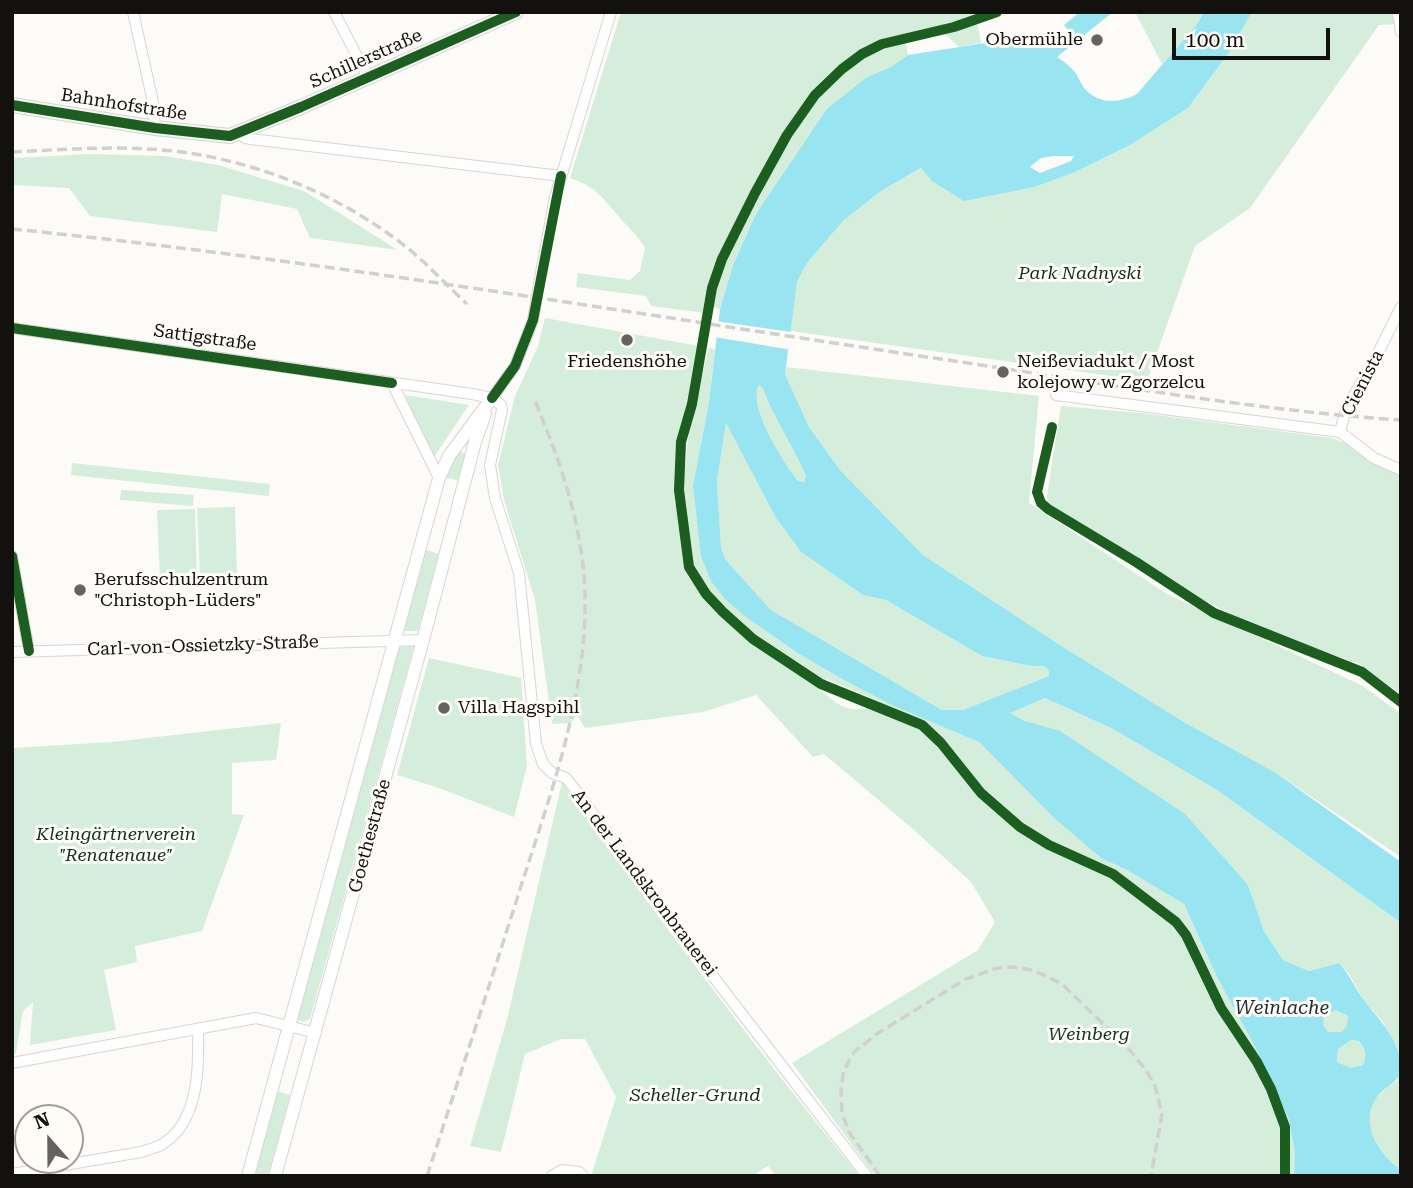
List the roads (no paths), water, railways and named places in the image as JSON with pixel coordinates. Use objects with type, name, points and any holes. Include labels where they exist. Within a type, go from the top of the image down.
[{"type":"main road","name":"Schillerstraße","points":[[234,134],[516,12]]},
{"type":"main road","name":"Bahnhofstraße","points":[[12,105],[155,128],[234,134]]},
{"type":"street","points":[[133,12],[153,102],[155,128]]},
{"type":"street","points":[[334,12],[368,77]]},
{"type":"street","points":[[491,400],[515,366],[533,320],[561,176],[611,12]]},
{"type":"street","points":[[1398,12],[1401,32]]},
{"type":"street","name":"Bahnhofstraße","points":[[234,134],[251,139],[561,176]]},
{"type":"street","name":"Cienista","points":[[1401,307],[1346,409],[1340,432],[1374,458],[1401,470]]},
{"type":"street","name":"Sattigstraße","points":[[12,328],[491,400]]},
{"type":"street","points":[[392,383],[439,478]]},
{"type":"street","points":[[1056,395],[1340,432]]},
{"type":"street","name":"Goethestraße","points":[[247,1176],[439,478],[449,456],[491,400]]},
{"type":"street","name":"Goethestraße","points":[[275,1176],[424,640],[475,442],[491,400]]},
{"type":"street","name":"An der Landskronbrauerei","points":[[491,400],[501,405],[502,411],[490,465],[495,498],[519,573],[534,734],[542,764],[552,773],[566,778],[578,793],[695,953],[867,1176]]},
{"type":"street","points":[[12,556],[29,651]]},
{"type":"street","points":[[395,640],[424,640]]},
{"type":"street","name":"Carl-von-Ossietzky-Straße","points":[[12,652],[395,640]]},
{"type":"street","points":[[12,1063],[256,1018],[316,1032]]},
{"type":"street","points":[[12,1174],[141,1152],[160,1146],[177,1133],[190,1109],[196,1087],[198,1030]]},
{"type":"street","points":[[552,1176],[562,1170],[571,1170],[583,1176]]},
{"type":"water","name":"Weinlache","points":[[1080,12],[1113,12],[1057,57],[1076,73],[1084,88],[1092,95],[1117,101],[1137,94],[1197,24],[1204,12],[1252,12],[1230,51],[1188,108],[1130,145],[1075,172],[1034,187],[964,201],[932,181],[921,168],[881,191],[844,220],[807,263],[797,282],[785,374],[809,427],[840,470],[923,555],[1184,722],[1276,773],[1401,862],[1401,923],[1217,790],[1113,729],[1045,698],[1010,713],[1025,721],[1060,731],[1185,814],[1248,885],[1264,931],[1283,960],[1309,971],[1339,963],[1398,1050],[1400,1074],[1377,1097],[1372,1107],[1370,1128],[1385,1156],[1401,1170],[1401,1176],[1294,1176],[1295,1152],[1289,1120],[1254,1045],[1216,975],[1184,904],[1127,870],[1101,858],[1054,818],[979,742],[892,705],[842,679],[799,654],[746,617],[725,599],[711,581],[701,556],[693,485],[709,402],[720,309],[733,265],[756,214],[827,109],[867,77],[891,67],[908,55],[998,41],[1011,41],[1013,44],[1028,47],[1052,32],[1059,42],[1070,33],[1064,25]],"holes":[[[1054,156],[1074,156],[1071,161],[1040,173],[1030,167],[1041,158]],[[759,385],[763,388],[806,476],[804,482],[798,481],[776,448],[762,420],[757,394]],[[726,423],[776,518],[801,552],[863,595],[886,600],[982,656],[1031,666],[1045,666],[1049,676],[963,710],[942,710],[771,610],[725,559],[721,547],[717,481]],[[1336,1010],[1348,1016],[1347,1025],[1342,1032],[1328,1032],[1323,1025],[1324,1016]],[[1351,1040],[1359,1041],[1365,1052],[1363,1065],[1351,1068],[1337,1062],[1338,1049]]]},
{"type":"railway","points":[[12,152],[97,148],[161,150],[212,157],[271,173],[327,197],[380,228],[413,253],[467,304]]},
{"type":"railway","points":[[12,229],[366,273],[1233,403],[1401,420]]},
{"type":"railway","points":[[427,1176],[556,777],[580,669],[585,595],[580,544],[562,471],[535,401]]},
{"type":"railway","points":[[880,1176],[849,1132],[842,1113],[841,1087],[844,1070],[854,1052],[878,1033],[966,979],[997,968],[1012,967],[1033,970],[1062,984],[1128,1048],[1146,1070],[1155,1086],[1162,1114],[1151,1176]]},
{"type":"place","name":"Obermühle","points":[[1097,40]]},
{"type":"place","name":"Friedenshöhe","points":[[627,340]]},
{"type":"place","name":"Neißeviadukt / Most kolejowy w Zgorzelcu","points":[[1003,372]]},
{"type":"place","name":"Berufsschulzentrum \"Christoph-Lüders\"","points":[[80,590]]},
{"type":"place","name":"Villa Hagspihl","points":[[444,708]]},
{"type":"park label","name":"Park Nadnyski","points":[[1080,274]]},
{"type":"park label","name":"Kleingärtnerverein \"Renatenaue\"","points":[[116,845]]},
{"type":"park label","name":"Weinberg","points":[[1089,1035]]},
{"type":"park label","name":"Scheller-Grund","points":[[695,1096]]}]
